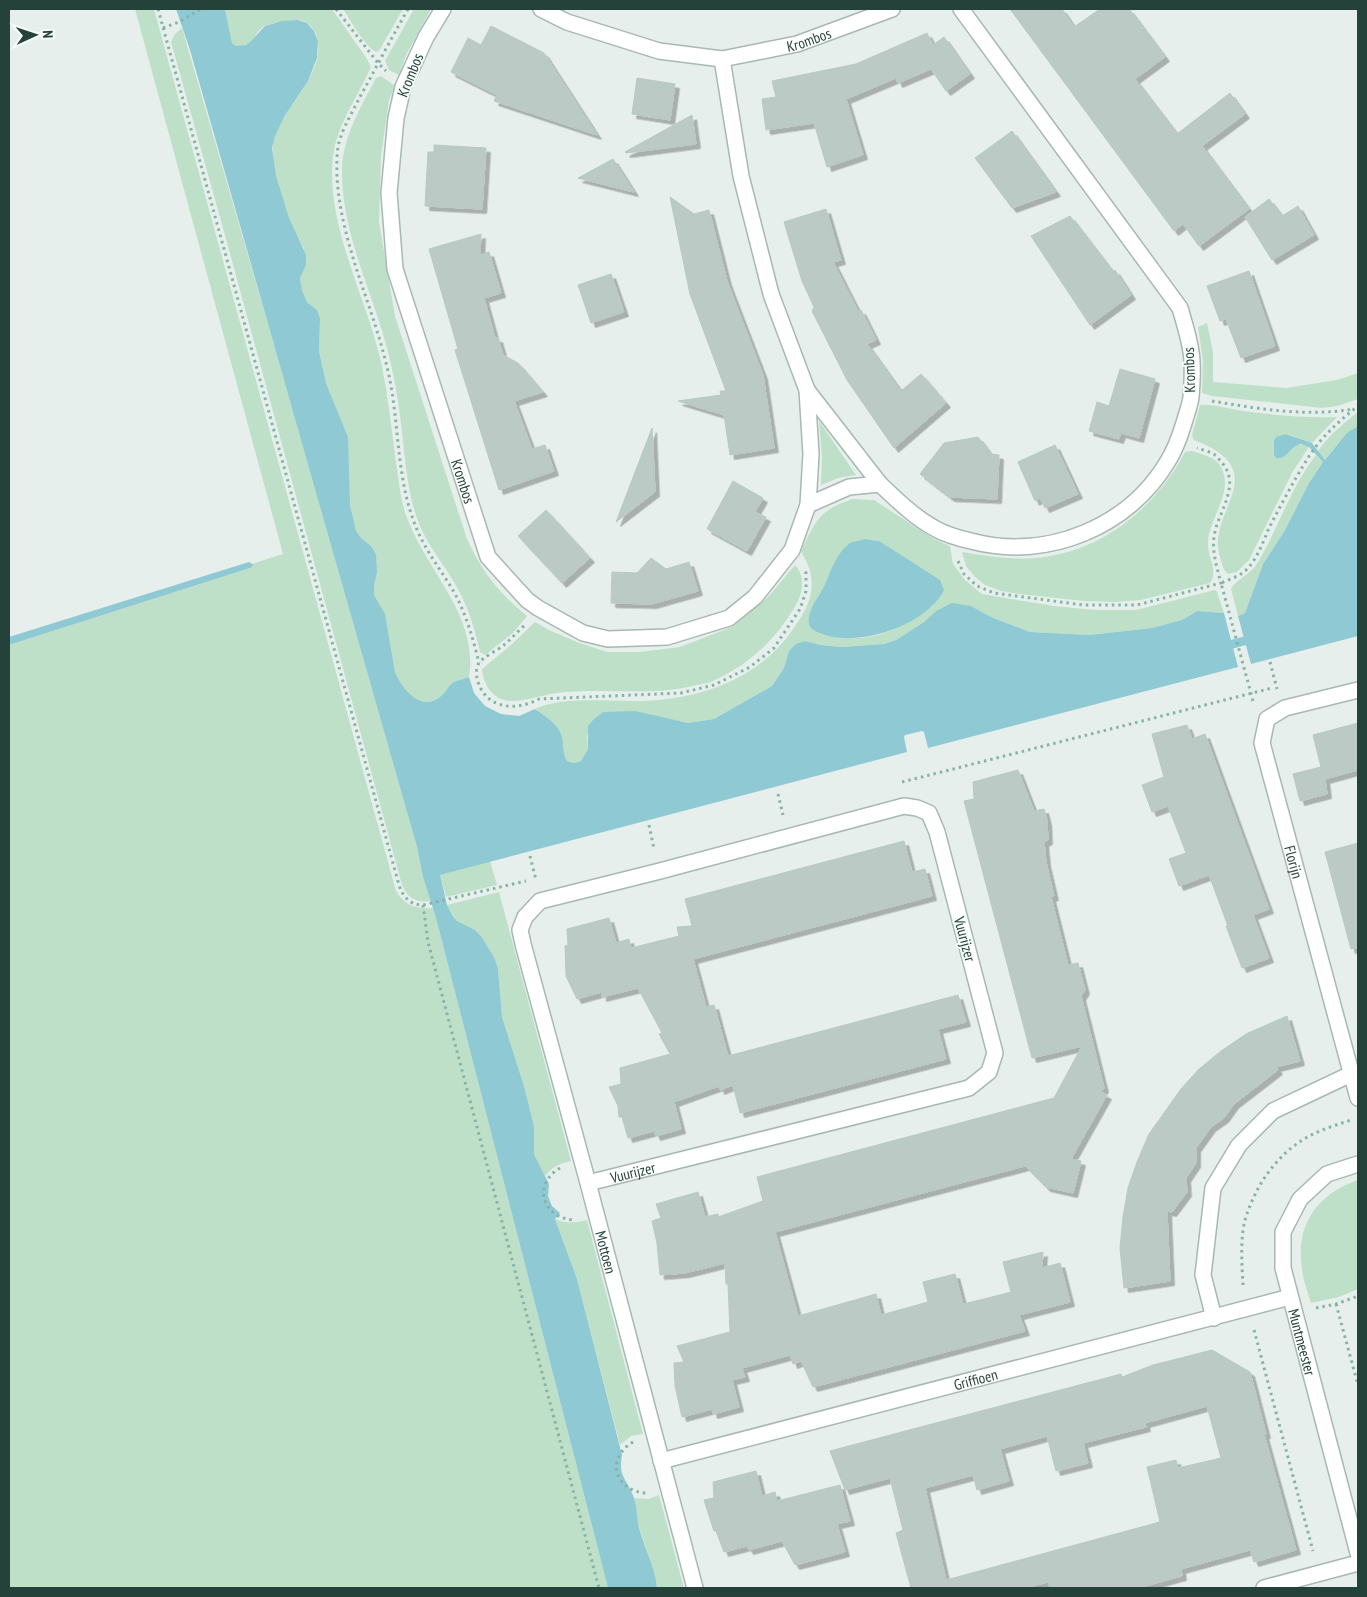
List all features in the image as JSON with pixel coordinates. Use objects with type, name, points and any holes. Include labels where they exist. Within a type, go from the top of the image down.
[{"type":"street","name":"Krombos","points":[[443,9],[426,37],[403,87],[396,118],[389,193],[395,270],[488,557],[527,600],[538,608],[583,633],[608,639],[667,637],[730,618],[755,597],[792,550],[808,504],[811,454],[807,390],[771,294],[741,176],[722,58]]},
{"type":"street","name":"Krombos","points":[[541,9],[567,22],[659,52],[722,58],[797,44],[892,9]]},
{"type":"street","name":"Krombos","points":[[807,390],[880,484],[906,508],[936,529],[957,538],[994,547],[1041,546],[1069,540],[1113,519],[1143,494],[1168,462],[1178,440],[1191,397],[1191,352],[1180,308],[961,9]]},
{"type":"street","points":[[808,504],[849,487],[880,484]]},
{"type":"street","name":"Florijn","points":[[1358,690],[1285,708],[1267,719],[1262,743],[1358,1098]]},
{"type":"street","name":"Vuurijzer","points":[[525,916],[540,901],[904,806],[917,808],[929,813],[937,832],[995,1053],[989,1072],[969,1088],[588,1183]]},
{"type":"street","name":"Mottoen","points":[[525,916],[520,930],[523,944],[695,1588]]},
{"type":"street","points":[[1214,1318],[1203,1275],[1213,1188],[1239,1145],[1273,1110],[1351,1074]]},
{"type":"street","name":"Muntmeester","points":[[1358,1164],[1327,1174],[1300,1199],[1283,1232],[1283,1268],[1356,1537],[1358,1553]]},
{"type":"street","name":"Griffioen","points":[[662,1461],[1290,1297]]},
{"type":"street","points":[[1264,1588],[1358,1563]]},
{"type":"path","points":[[158,9],[402,895],[418,905],[423,905],[545,876]]},
{"type":"path","points":[[163,28],[179,22],[201,9]]},
{"type":"path","points":[[336,9],[378,63]]},
{"type":"path","points":[[408,9],[339,140],[337,169],[339,201],[352,258],[388,367],[408,505],[424,545],[461,606],[470,630],[478,663],[476,672],[479,684],[486,696],[496,704],[508,707],[532,703],[539,699],[681,693],[714,685],[750,667],[774,648],[800,608],[806,591],[806,573],[792,550]]},
{"type":"path","points":[[1191,397],[1239,406],[1289,412],[1314,413],[1357,408]]},
{"type":"path","points":[[957,538],[958,561],[964,574],[977,586],[994,593],[1084,605],[1137,605],[1221,582],[1233,578],[1246,570],[1254,560],[1308,457],[1321,439],[1339,421],[1357,408]]},
{"type":"path","points":[[1178,440],[1215,455],[1228,474],[1230,490],[1219,516],[1214,537],[1215,559],[1244,666]]},
{"type":"path","points":[[478,663],[506,643],[531,619],[538,608]]},
{"type":"path","points":[[902,782],[1145,722],[1286,684]]},
{"type":"path","points":[[782,813],[792,811]]},
{"type":"path","points":[[645,850],[663,846]]},
{"type":"path","points":[[530,856],[536,878]]},
{"type":"path","points":[[423,905],[428,942],[599,1588]]},
{"type":"path","points":[[583,1164],[562,1167],[553,1172],[547,1180],[544,1189],[544,1199],[556,1216],[566,1220],[576,1220],[596,1212]]},
{"type":"path","points":[[1294,1313],[1336,1304],[1358,1296]]},
{"type":"path","points":[[1336,1304],[1358,1385]]},
{"type":"path","points":[[655,1438],[634,1441],[625,1446],[619,1454],[616,1464],[618,1474],[622,1483],[630,1490],[639,1493],[648,1494],[668,1486]]},
{"type":"green space","points":[[135,9],[154,9],[396,891],[403,900],[412,906],[433,908],[436,918],[608,1588],[9,1588],[9,645],[250,568],[252,564],[283,554]]},
{"type":"green space","points":[[225,9],[332,9],[371,67],[339,133],[333,157],[332,183],[341,236],[376,341],[382,366],[404,509],[425,555],[458,613],[466,633],[470,654],[469,677],[452,683],[436,700],[428,702],[414,698],[403,686],[395,672],[385,615],[374,595],[377,573],[371,546],[356,531],[353,520],[348,473],[348,437],[326,383],[319,351],[320,318],[317,310],[307,302],[302,290],[300,278],[304,248],[292,227],[286,211],[280,194],[273,161],[274,137],[279,125],[304,87],[316,61],[318,47],[316,34],[305,22],[296,20],[282,22],[265,26],[250,42],[242,46],[236,46],[232,43]]},
{"type":"green space","points":[[343,9],[403,9],[379,51],[376,52],[362,38]]},
{"type":"green space","points":[[414,9],[431,9],[406,55],[399,75],[389,70],[385,61]]},
{"type":"green space","points":[[182,28],[302,441],[431,901],[417,901],[407,894],[402,885],[171,42],[175,34]]},
{"type":"green space","points":[[381,76],[395,86],[389,100],[381,156],[379,222],[395,316],[467,539],[492,581],[527,616],[514,632],[485,655],[480,652],[463,598],[429,543],[416,516],[408,485],[396,388],[383,333],[352,240],[347,217],[343,193],[343,157],[349,133],[364,100],[376,78]]},
{"type":"green space","points":[[1207,323],[1213,352],[1213,382],[1286,388],[1337,380],[1358,373],[1358,399],[1337,406],[1322,408],[1212,396],[1202,393],[1203,361],[1198,327]]},
{"type":"green space","points":[[1200,405],[1278,415],[1337,417],[1312,443],[1288,434],[1274,441],[1274,455],[1276,458],[1283,458],[1297,445],[1309,447],[1293,471],[1249,560],[1237,572],[1228,574],[1221,562],[1218,540],[1235,479],[1231,465],[1218,452],[1194,440],[1192,435]]},
{"type":"green space","points":[[1358,412],[1358,426],[1338,444],[1325,460],[1318,451],[1322,445]]},
{"type":"green space","points":[[819,421],[856,475],[838,478],[821,485],[822,458]]},
{"type":"green space","points":[[1192,451],[1214,459],[1224,474],[1224,493],[1209,532],[1208,548],[1213,568],[1210,583],[1141,600],[1115,602],[1084,601],[1001,591],[985,585],[966,566],[962,552],[1007,558],[1035,558],[1059,554],[1082,547],[1103,537],[1141,509],[1173,473],[1185,452]]},
{"type":"green space","points":[[1316,455],[1323,462],[1309,483],[1285,530],[1263,564],[1245,613],[1238,616],[1231,589],[1236,582],[1256,565],[1291,495]]},
{"type":"green space","points":[[853,499],[874,500],[934,539],[950,546],[953,564],[965,580],[982,594],[1054,606],[1095,610],[1136,610],[1215,590],[1224,613],[1197,611],[1182,620],[1152,628],[1089,635],[1030,632],[991,617],[971,606],[936,611],[924,622],[896,640],[884,644],[841,647],[805,641],[789,651],[784,668],[772,686],[714,719],[688,723],[652,716],[587,735],[588,749],[581,761],[574,763],[567,761],[559,732],[548,719],[535,709],[545,705],[569,701],[653,700],[676,698],[698,693],[740,677],[776,650],[800,619],[810,599],[812,584],[810,573],[801,551],[820,518],[833,507]],"holes":[[[864,539],[879,541],[895,552],[934,605],[905,624],[884,633],[861,638],[826,635],[810,611],[822,593],[828,578]]]},
{"type":"green space","points":[[795,565],[801,576],[802,587],[796,605],[786,621],[759,651],[738,667],[711,682],[680,689],[574,691],[509,701],[499,698],[491,692],[484,679],[482,669],[535,622],[577,642],[607,652],[640,652],[680,647],[734,626],[769,596]]},
{"type":"green space","points":[[490,861],[497,885],[446,897],[440,875]]},
{"type":"green space","points":[[499,892],[571,1161],[556,1166],[545,1176],[534,1154],[534,1126],[524,1086],[502,1017],[498,968],[494,957],[481,936],[475,930],[457,921],[447,905]]},
{"type":"green space","points":[[1358,1180],[1358,1289],[1339,1297],[1311,1303],[1302,1269],[1302,1238],[1306,1225],[1320,1203],[1344,1186]]},
{"type":"green space","points":[[555,1219],[563,1222],[587,1220],[643,1434],[631,1436],[620,1445],[577,1279]]},
{"type":"green space","points":[[659,1495],[684,1588],[657,1588],[652,1565],[639,1527],[634,1498],[648,1499]]},
{"type":"water","points":[[176,9],[225,9],[232,43],[236,46],[246,45],[265,26],[282,21],[298,20],[307,23],[314,31],[318,41],[317,58],[308,81],[284,117],[275,136],[272,148],[276,176],[289,218],[306,255],[306,265],[300,278],[302,290],[307,302],[317,310],[320,318],[319,351],[326,383],[348,437],[350,505],[356,531],[371,546],[376,555],[377,573],[374,595],[385,614],[395,672],[403,686],[414,698],[428,702],[436,700],[452,683],[469,677],[474,693],[485,706],[501,714],[519,716],[535,709],[549,719],[560,731],[567,761],[574,763],[581,761],[588,749],[588,726],[603,712],[635,711],[688,723],[714,719],[772,686],[784,668],[789,651],[796,644],[805,641],[841,647],[884,644],[896,640],[924,622],[936,611],[952,603],[971,606],[991,617],[1030,632],[1089,635],[1152,628],[1182,620],[1197,611],[1224,613],[1238,667],[928,748],[924,732],[905,735],[907,752],[440,875],[447,905],[453,916],[457,921],[475,930],[481,936],[494,957],[498,968],[502,1017],[524,1086],[534,1126],[534,1154],[549,1184],[548,1196],[552,1206],[560,1213],[555,1219],[577,1279],[622,1455],[622,1473],[634,1498],[639,1528],[652,1565],[657,1588],[608,1588],[436,918],[423,877],[417,847],[190,50]]},
{"type":"water","points":[[1358,426],[1358,636],[1251,664],[1238,616],[1245,613],[1263,564],[1285,530],[1309,483],[1323,462],[1309,447],[1301,444],[1294,447],[1283,457],[1276,458],[1274,455],[1274,441],[1276,437],[1286,434],[1312,443],[1325,460],[1347,433]]},
{"type":"water","points":[[864,539],[879,541],[940,580],[944,590],[935,603],[922,614],[907,624],[889,631],[852,638],[835,637],[815,631],[809,624],[810,613],[835,561],[845,547],[852,542]]},
{"type":"water","points":[[249,562],[254,565],[250,568],[9,645],[9,637]]},
{"type":"building","points":[[1010,9],[1062,9],[1074,27],[1100,9],[1129,9],[1165,57],[1135,79],[1177,134],[1230,93],[1245,114],[1202,146],[1249,209],[1199,246],[1183,224],[1174,231]]},
{"type":"building","points":[[491,26],[544,53],[597,135],[494,101],[497,95],[451,72],[468,38],[481,45]]},
{"type":"building","points":[[927,33],[933,45],[944,37],[970,74],[946,91],[931,69],[898,83],[896,78],[846,99],[863,155],[827,167],[814,123],[766,130],[762,99],[776,97],[772,81],[856,64]]},
{"type":"building","points":[[637,78],[675,84],[670,120],[632,114]]},
{"type":"building","points":[[692,115],[696,144],[625,152]]},
{"type":"building","points":[[1012,131],[1056,192],[1012,208],[975,158]]},
{"type":"building","points":[[434,145],[486,148],[482,209],[425,206],[428,152],[434,152]]},
{"type":"building","points":[[613,159],[634,192],[578,178]]},
{"type":"building","points":[[670,197],[694,214],[709,210],[727,281],[763,375],[774,448],[730,455],[724,415],[678,401],[721,395],[720,391],[726,391],[690,294]]},
{"type":"building","points":[[1269,199],[1282,216],[1298,206],[1314,235],[1272,260],[1245,217]]},
{"type":"building","points":[[826,209],[841,260],[833,262],[858,311],[861,310],[876,340],[867,344],[901,391],[921,374],[946,403],[894,448],[847,380],[812,311],[814,307],[802,281],[784,222]]},
{"type":"building","points":[[1070,216],[1113,272],[1115,270],[1131,295],[1090,325],[1031,236]]},
{"type":"building","points":[[481,234],[480,255],[489,252],[501,293],[484,298],[495,338],[498,338],[503,355],[518,363],[543,392],[514,401],[532,449],[545,445],[554,471],[499,490],[455,350],[458,349],[429,249]]},
{"type":"building","points":[[1249,271],[1275,346],[1241,358],[1226,319],[1220,321],[1207,286]]},
{"type":"building","points":[[611,274],[624,312],[591,323],[578,285]]},
{"type":"building","points":[[1120,369],[1155,379],[1139,438],[1121,433],[1119,439],[1089,431],[1097,402],[1109,406]]},
{"type":"building","points":[[652,428],[655,492],[616,522]]},
{"type":"building","points":[[978,437],[991,454],[999,455],[997,499],[950,497],[920,474],[944,443]]},
{"type":"building","points":[[1055,445],[1078,494],[1045,508],[1040,498],[1035,501],[1018,462]]},
{"type":"building","points":[[733,481],[763,498],[755,512],[766,517],[747,551],[707,529]]},
{"type":"building","points":[[546,510],[590,558],[562,583],[518,536]]},
{"type":"building","points":[[651,558],[666,569],[689,562],[698,591],[652,604],[611,603],[612,572],[637,573]]},
{"type":"building","points":[[1358,723],[1358,770],[1325,779],[1327,794],[1300,801],[1293,774],[1321,767],[1313,735]]},
{"type":"building","points":[[1187,725],[1192,739],[1205,734],[1269,909],[1253,915],[1269,958],[1242,968],[1209,875],[1179,886],[1169,859],[1186,853],[1168,806],[1152,812],[1142,785],[1164,777],[1152,734]]},
{"type":"building","points":[[1018,770],[1034,811],[1044,809],[1048,840],[1044,842],[1046,862],[1054,896],[1051,897],[1068,965],[1078,963],[1085,990],[1081,996],[1104,1088],[1101,1092],[1107,1095],[1071,1159],[1081,1161],[1073,1193],[1046,1187],[1025,1166],[775,1232],[798,1316],[876,1294],[881,1315],[928,1302],[923,1282],[955,1274],[963,1304],[1011,1292],[1003,1262],[1043,1252],[1042,1268],[1060,1263],[1070,1302],[1019,1315],[1025,1331],[813,1387],[801,1361],[793,1364],[790,1355],[742,1368],[745,1377],[732,1380],[739,1407],[713,1414],[712,1409],[682,1417],[675,1386],[674,1363],[684,1362],[677,1346],[730,1332],[728,1284],[726,1284],[725,1263],[685,1273],[660,1275],[657,1243],[652,1221],[661,1218],[656,1204],[698,1192],[705,1217],[718,1214],[718,1217],[763,1201],[757,1177],[1054,1098],[1082,1046],[1032,1058],[964,801],[974,799],[973,782]]},
{"type":"building","points":[[904,841],[912,872],[925,869],[932,896],[693,959],[706,1007],[714,1005],[728,1056],[958,995],[966,1022],[938,1029],[946,1059],[740,1113],[733,1085],[720,1090],[719,1086],[674,1102],[681,1129],[656,1136],[654,1131],[628,1138],[622,1117],[619,1117],[618,1106],[609,1087],[621,1084],[620,1068],[670,1054],[659,1034],[662,1033],[638,988],[602,997],[602,992],[577,999],[566,976],[565,946],[568,945],[567,929],[609,918],[616,943],[629,939],[631,948],[679,936],[677,927],[692,926],[685,899]]},
{"type":"building","points":[[1358,843],[1358,948],[1351,949],[1325,852]]},
{"type":"building","points":[[1287,1016],[1300,1061],[1276,1067],[1278,1070],[1234,1104],[1224,1118],[1211,1127],[1196,1148],[1196,1163],[1186,1178],[1187,1192],[1172,1212],[1167,1211],[1170,1281],[1124,1288],[1120,1248],[1123,1217],[1128,1188],[1149,1134],[1181,1089],[1198,1070],[1246,1034]]},
{"type":"building","points":[[1212,1350],[1250,1372],[1266,1434],[1264,1434],[1296,1550],[1254,1562],[1250,1550],[1181,1569],[1182,1576],[1138,1588],[1050,1588],[1048,1582],[1025,1588],[911,1588],[896,1533],[903,1530],[890,1478],[845,1490],[830,1451],[1121,1374],[1122,1377],[1153,1365]],"holes":[[[1207,1406],[1221,1458],[1178,1468],[1176,1460],[1147,1467],[1160,1522],[946,1580],[925,1488],[973,1475],[977,1490],[1009,1481],[1000,1449],[1047,1436],[1056,1471],[1088,1463],[1083,1443],[1146,1427],[1145,1423]]]},
{"type":"building","points":[[756,1471],[762,1496],[775,1492],[777,1501],[840,1485],[850,1521],[837,1524],[845,1552],[795,1565],[782,1541],[749,1550],[747,1546],[724,1552],[716,1531],[714,1531],[704,1500],[714,1498],[713,1482]]},
{"type":"waterway","points":[[1222,647],[1255,638]]}]
